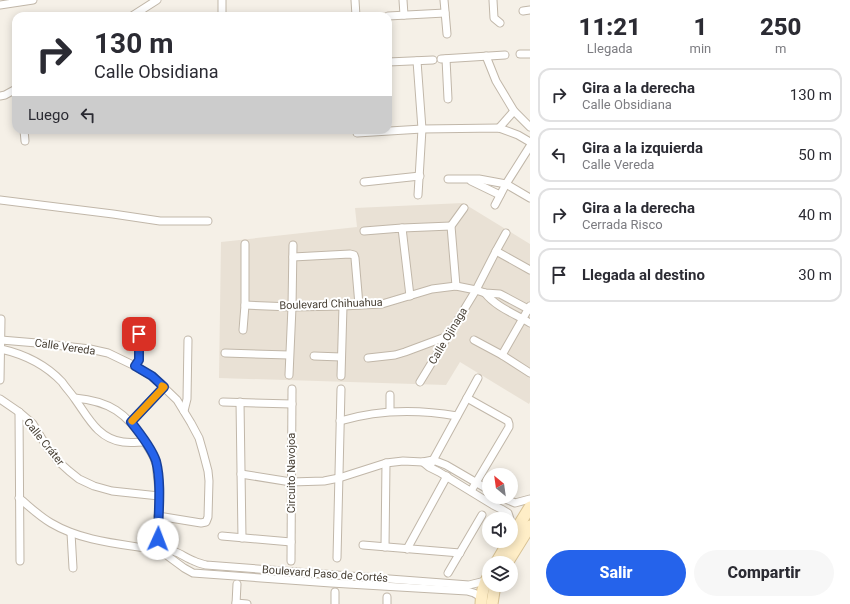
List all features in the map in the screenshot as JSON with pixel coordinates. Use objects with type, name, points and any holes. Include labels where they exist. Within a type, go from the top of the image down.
[{"type":"street","points":[[0,5],[33,0]]},
{"type":"street","points":[[138,12],[157,0]]},
{"type":"street","points":[[222,0],[222,12]]},
{"type":"street","points":[[355,0],[356,12]]},
{"type":"street","points":[[403,0],[404,15]]},
{"type":"street","points":[[444,0],[447,34]]},
{"type":"street","points":[[493,0],[494,18],[500,23]]},
{"type":"street","points":[[392,16],[445,12]]},
{"type":"street","points":[[520,54],[530,54]]},
{"type":"street","points":[[486,56],[496,81],[514,112],[530,127]]},
{"type":"street","points":[[448,99],[444,59],[504,56]]},
{"type":"street","points":[[392,62],[433,60]]},
{"type":"street","points":[[417,61],[422,129],[418,195]]},
{"type":"street","points":[[0,96],[12,92]]},
{"type":"street","points":[[499,128],[514,112]]},
{"type":"street","points":[[392,130],[499,128],[518,135],[530,142]]},
{"type":"street","points":[[24,134],[25,141]]},
{"type":"street","points":[[495,205],[506,184],[530,146]]},
{"type":"street","points":[[364,182],[420,176]]},
{"type":"street","points":[[448,179],[479,179],[506,184],[530,198]]},
{"type":"street","points":[[469,180],[500,195]]},
{"type":"street","points":[[0,200],[160,221],[208,221]]},
{"type":"street","points":[[456,286],[451,226],[464,208]]},
{"type":"street","points":[[364,231],[451,226]]},
{"type":"street","points":[[402,228],[410,296]]},
{"type":"street","name":"Calle Ojinaga","points":[[420,382],[476,290],[506,233]]},
{"type":"street","points":[[243,330],[246,244]]},
{"type":"street","points":[[289,374],[293,245]]},
{"type":"street","points":[[496,251],[530,270]]},
{"type":"street","points":[[293,257],[354,255],[359,305]]},
{"type":"street","name":"Boulevard Chihuahua","points":[[245,305],[292,307],[382,304],[432,289],[456,286],[485,293],[500,294],[529,308]]},
{"type":"street","name":"Boulevard Chihuahua","points":[[485,293],[495,303],[530,323]]},
{"type":"street","points":[[341,376],[343,306]]},
{"type":"street","points":[[502,355],[529,308]]},
{"type":"street","points":[[0,380],[2,319]]},
{"type":"street","points":[[135,366],[139,360],[139,334]]},
{"type":"street","points":[[368,358],[405,352],[448,336]]},
{"type":"street","name":"Calle Vereda","points":[[1,340],[90,349],[108,353],[152,376],[177,400],[191,423],[203,452],[208,471],[208,517],[206,522],[200,523],[158,516]]},
{"type":"street","points":[[184,411],[187,399],[188,340]]},
{"type":"street","points":[[474,340],[530,372]]},
{"type":"street","points":[[1,349],[33,361],[51,372],[62,382],[75,398],[93,425],[111,439],[133,443],[145,442]]},
{"type":"street","points":[[225,353],[290,356]]},
{"type":"street","points":[[314,356],[341,357]]},
{"type":"street","points":[[426,465],[433,460],[478,378]]},
{"type":"street","points":[[131,422],[164,387]]},
{"type":"street","points":[[337,558],[341,388]]},
{"type":"street","name":"Circuito Navojoa","points":[[291,561],[292,389]]},
{"type":"street","points":[[390,395],[390,411]]},
{"type":"street","points":[[75,398],[89,399],[113,408],[131,422],[156,461],[159,496],[158,516],[160,550]]},
{"type":"street","points":[[467,398],[508,421],[509,424],[509,427],[475,481],[471,491]]},
{"type":"street","name":"Calle Cráter","points":[[0,399],[33,424],[47,447],[59,462],[79,479],[94,486],[112,491],[159,496]]},
{"type":"street","points":[[223,402],[292,404]]},
{"type":"street","points":[[240,402],[242,538]]},
{"type":"street","points":[[340,422],[354,417],[390,411],[436,412],[457,416]]},
{"type":"street","points":[[19,412],[20,561]]},
{"type":"street","points":[[433,460],[446,465],[482,486]]},
{"type":"street","points":[[241,474],[291,482],[324,481],[386,464],[403,461],[426,465],[447,476],[471,491],[496,512]]},
{"type":"street","points":[[385,547],[386,464]]},
{"type":"street","points":[[407,549],[447,476]]},
{"type":"street","name":"Boulevard Paso de Cortés","points":[[19,498],[46,520],[71,533],[100,541],[174,551],[193,561],[206,565],[469,585],[482,583]]},
{"type":"street","points":[[518,503],[530,499]]},
{"type":"street","points":[[514,512],[515,504]]},
{"type":"street","points":[[518,520],[530,507]]},
{"type":"street","points":[[448,573],[482,515]]},
{"type":"street","points":[[518,526],[530,526]]},
{"type":"street","points":[[71,533],[72,568]]},
{"type":"street","points":[[222,536],[291,542]]},
{"type":"street","points":[[363,545],[460,553]]},
{"type":"street","name":"Boulevard Paso de Cortés","points":[[160,550],[193,573],[467,591],[474,593],[481,601]]},
{"type":"street","points":[[206,565],[206,575]]},
{"type":"street","points":[[331,574],[331,583]]},
{"type":"street","points":[[237,584],[236,604],[247,604]]},
{"type":"street","points":[[335,592],[335,604]]},
{"type":"street","points":[[491,592],[492,604]]},
{"type":"shaded area","points":[[463,203],[530,244],[529,404],[460,362],[446,385],[219,378],[221,242],[357,227],[355,208]]},
{"type":"slow traffic","points":[[132,421],[164,387],[162,386]]},
{"type":"route","points":[[139,334],[139,360],[135,366],[152,376],[164,387],[131,422],[156,461],[159,496],[158,539]]}]
